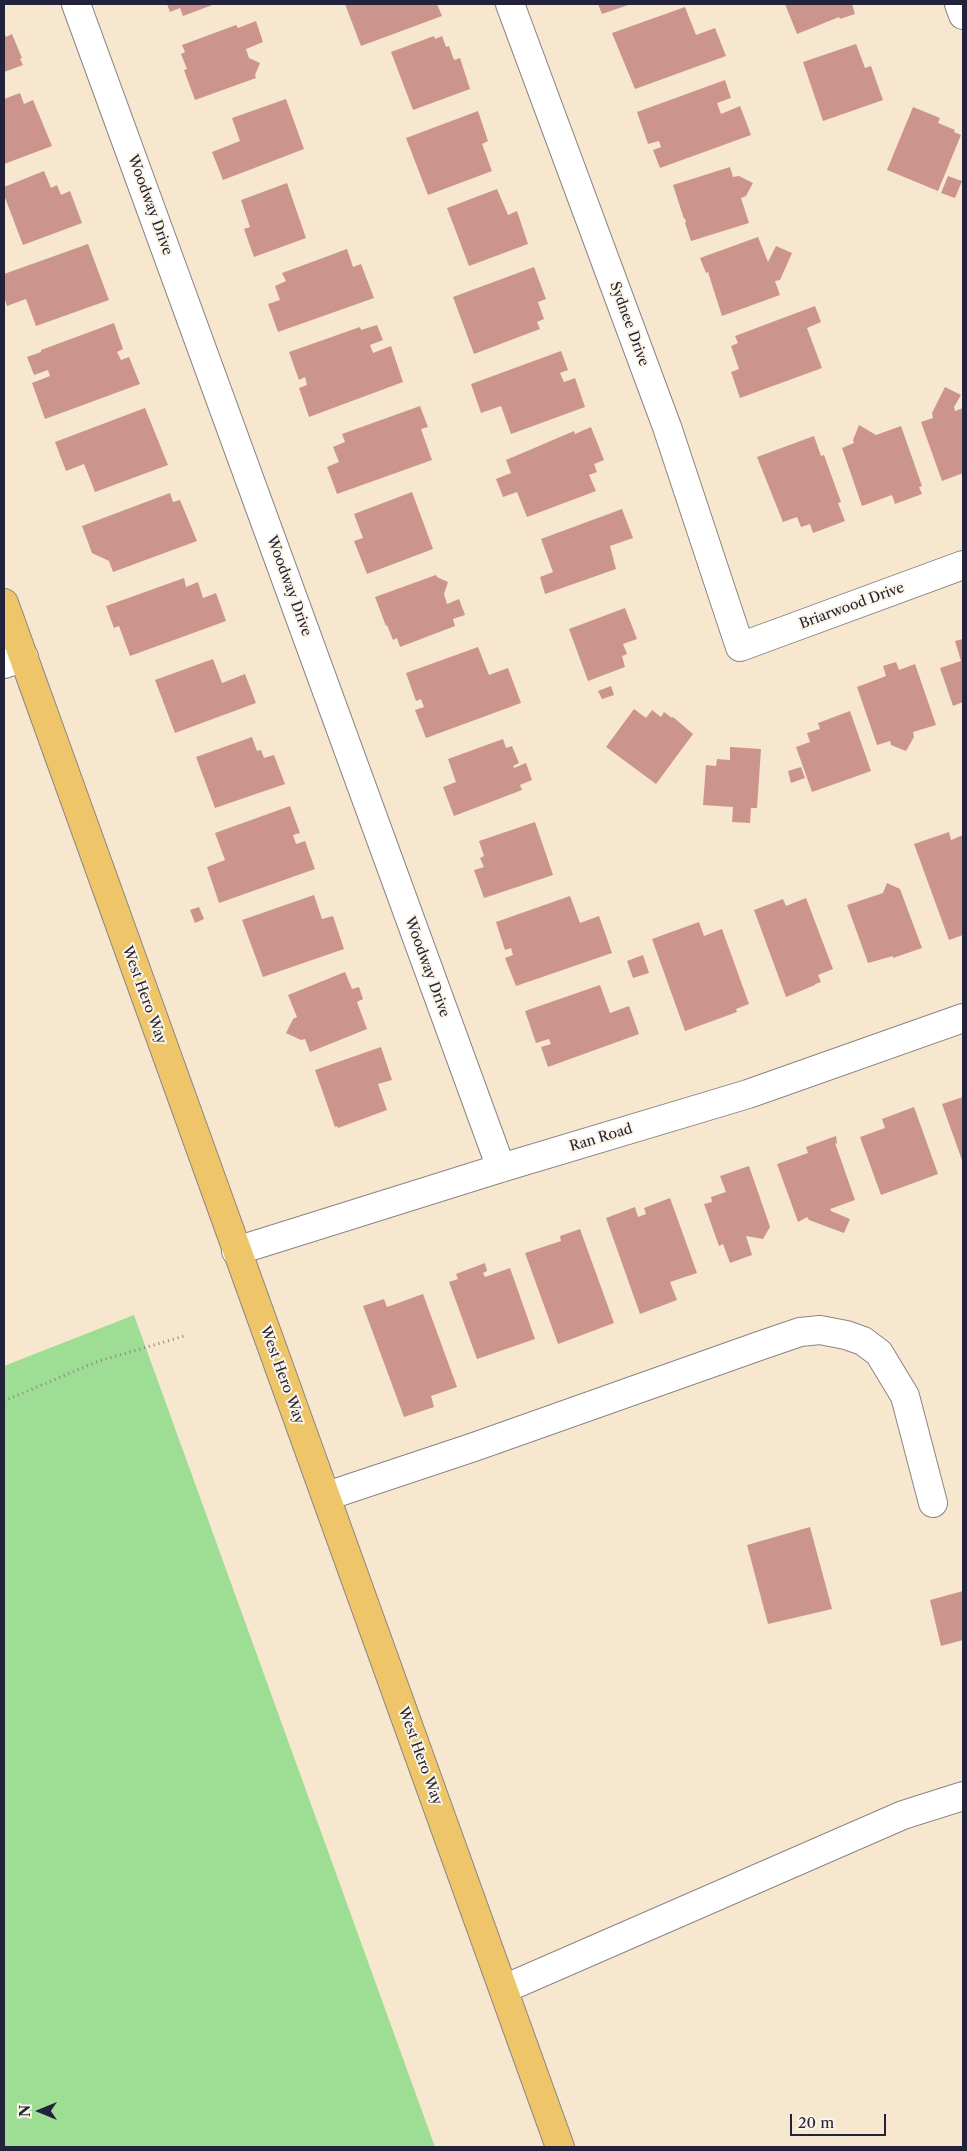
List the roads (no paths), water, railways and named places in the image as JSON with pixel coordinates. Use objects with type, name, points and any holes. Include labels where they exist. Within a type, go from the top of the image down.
[{"type":"main road","name":"West Hero Way","points":[[4,604],[14,661],[327,1496],[560,2147]]},
{"type":"street","name":"Woodway Drive","points":[[76,4],[501,1168]]},
{"type":"street","name":"Sydnee Drive","points":[[510,4],[667,427],[740,648]]},
{"type":"street","points":[[959,4],[963,15]]},
{"type":"street","name":"Briarwood Drive","points":[[740,648],[963,565]]},
{"type":"street","name":"Ran Road","points":[[236,1251],[501,1168],[748,1094],[963,1018]]},
{"type":"street","points":[[327,1496],[474,1447],[800,1332],[820,1330],[846,1335],[863,1341],[880,1353],[904,1396],[933,1503]]},
{"type":"street","points":[[504,1989],[904,1815],[963,1796]]}]
